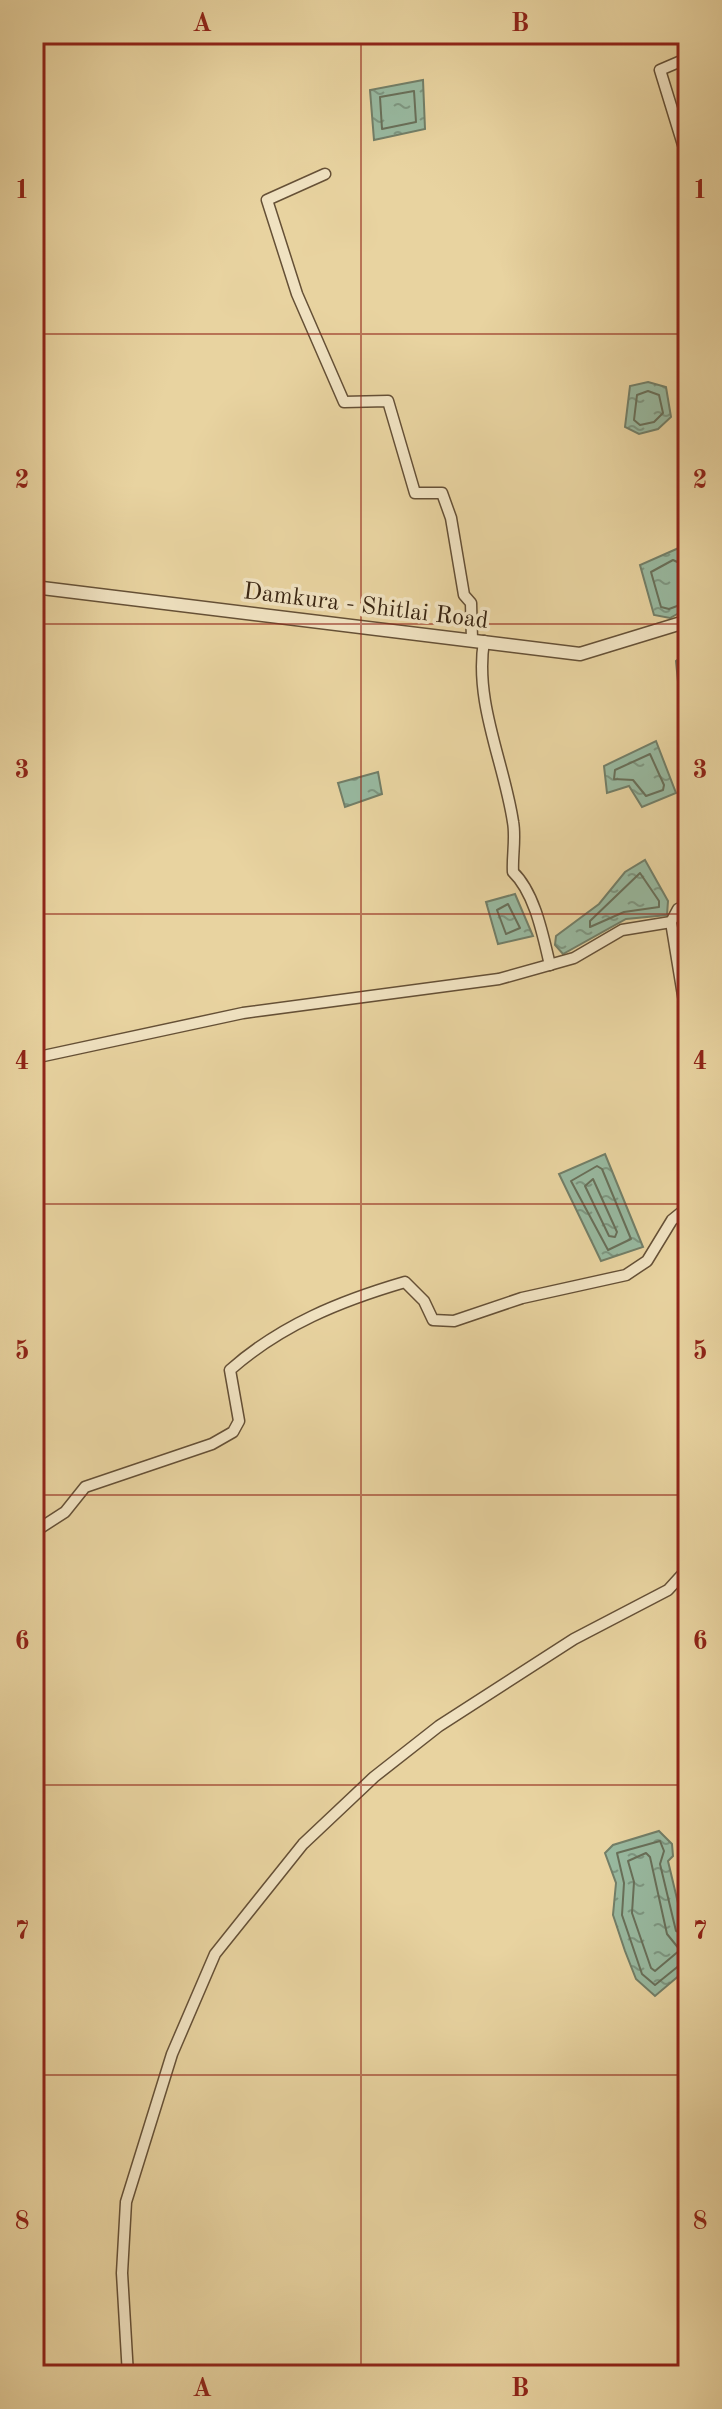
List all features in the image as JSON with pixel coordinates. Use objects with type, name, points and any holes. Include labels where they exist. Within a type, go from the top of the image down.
[{"type":"street","points":[[688,58],[660,70],[688,161]]},
{"type":"street","points":[[325,174],[267,200],[297,294],[344,402],[388,401],[415,493],[442,493],[451,518],[464,595],[471,603],[481,675],[514,827],[513,872],[520,879],[537,917],[550,965]]},
{"type":"street","name":"Damkura - Shitlai Road","points":[[34,587],[580,654],[688,621]]},
{"type":"street","points":[[688,905],[678,909],[671,922],[688,1026]]},
{"type":"street","points":[[34,1058],[202,1020],[499,979],[574,958],[622,930],[671,922]]},
{"type":"street","points":[[34,1532],[65,1512],[85,1487],[212,1444],[233,1432],[239,1421],[230,1370],[262,1342],[294,1324],[405,1282],[424,1301],[433,1320],[454,1321],[522,1298],[626,1275],[647,1261],[672,1220],[688,1207]]},
{"type":"street","points":[[128,2375],[122,2273],[126,2202],[172,2054],[215,1954],[303,1844],[374,1777],[439,1726],[574,1639],[668,1590],[688,1568]]},
{"type":"water","points":[[423,80],[425,129],[374,140],[370,90]]},
{"type":"water","points":[[648,382],[666,387],[671,417],[658,429],[639,434],[625,427],[630,386]]},
{"type":"water","points":[[681,547],[688,574],[688,608],[670,618],[654,615],[640,565]]},
{"type":"water","points":[[688,652],[688,719],[682,723],[676,661]]},
{"type":"water","points":[[656,741],[676,793],[642,807],[629,786],[607,793],[604,766]]},
{"type":"water","points":[[378,772],[382,794],[345,807],[338,783]]},
{"type":"water","points":[[645,860],[668,901],[667,915],[626,919],[563,954],[555,945],[556,936],[599,904],[625,872]]},
{"type":"water","points":[[515,894],[533,936],[498,944],[486,902]]},
{"type":"water","points":[[605,1154],[643,1247],[601,1261],[559,1174]]},
{"type":"water","points":[[659,1831],[672,1844],[673,1856],[668,1861],[688,1945],[688,1968],[655,1996],[636,1979],[625,1951],[613,1915],[616,1883],[605,1853],[613,1845]]}]
